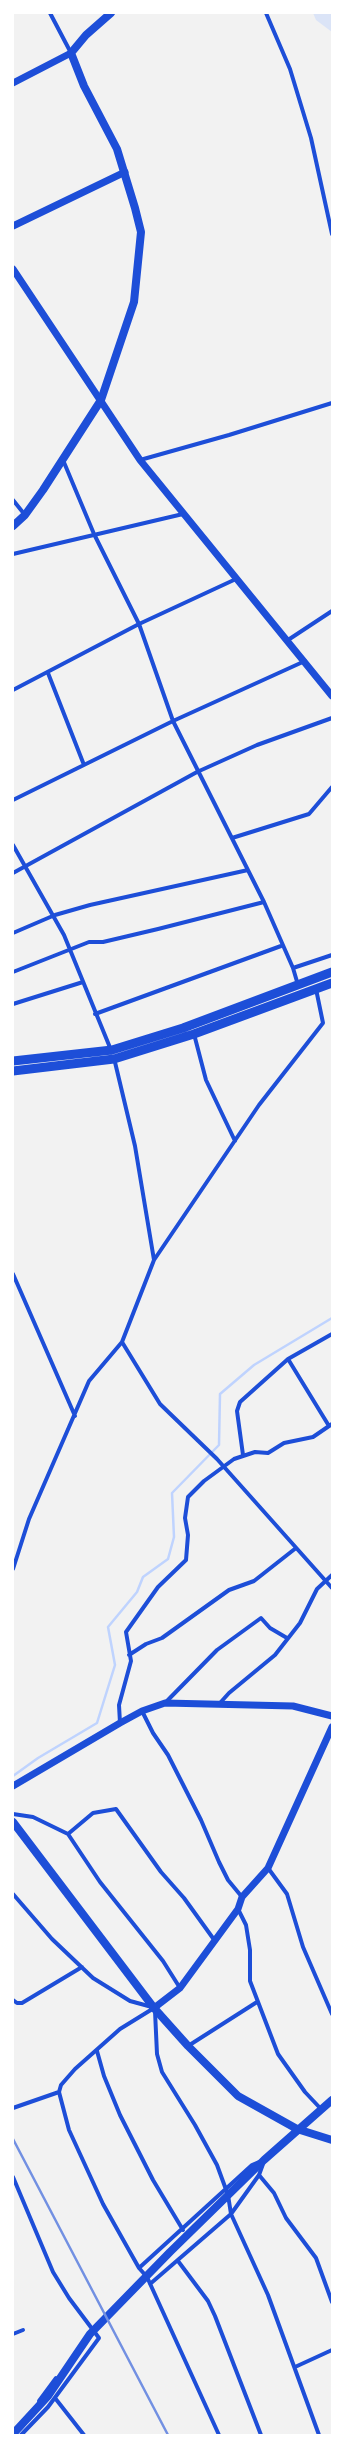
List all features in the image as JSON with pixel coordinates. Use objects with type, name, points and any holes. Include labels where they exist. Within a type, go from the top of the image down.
[{"type":"highway","points":[[13,1061],[113,1054],[332,972]]},
{"type":"highway","points":[[13,1071],[113,1054],[194,1034],[332,983]]},
{"type":"main road","points":[[13,526],[25,515],[63,460],[101,400],[134,302],[140,232],[125,172],[117,149],[84,86],[71,53],[86,34],[111,13]]},
{"type":"main road","points":[[13,1822],[154,2008],[188,2046],[238,2096],[297,2129],[332,2140]]},
{"type":"main road","points":[[13,2434],[48,2396],[90,2334],[230,2190],[297,2129],[332,2100]]},
{"type":"street","points":[[13,83],[71,53],[50,13]]},
{"type":"street","points":[[266,13],[290,69],[311,138],[332,234]]},
{"type":"street","points":[[13,226],[125,172]]},
{"type":"street","points":[[13,269],[140,460],[236,579],[288,640],[332,696]]},
{"type":"street","points":[[140,460],[229,436],[332,403]]},
{"type":"street","points":[[63,460],[94,534],[139,624],[173,721],[197,772],[264,902],[281,946],[293,968],[298,985]]},
{"type":"street","points":[[13,500],[25,515]]},
{"type":"street","points":[[13,554],[183,514]]},
{"type":"street","points":[[13,690],[48,674],[139,624],[236,579]]},
{"type":"street","points":[[288,640],[332,611]]},
{"type":"street","points":[[13,800],[173,721],[304,661]]},
{"type":"street","points":[[48,674],[84,765]]},
{"type":"street","points":[[13,873],[146,798],[197,772],[257,745],[332,718]]},
{"type":"street","points":[[232,838],[309,814],[332,787]]},
{"type":"street","points":[[13,845],[24,868],[55,915],[95,1014],[113,1054],[135,1146],[154,1260]]},
{"type":"street","points":[[13,933],[55,915],[90,905],[248,870]]},
{"type":"street","points":[[13,972],[70,949],[264,902]]},
{"type":"street","points":[[95,1014],[281,946]]},
{"type":"street","points":[[293,968],[332,955]]},
{"type":"street","points":[[13,1569],[29,1519],[88,1381],[122,1342],[154,1260],[259,1105],[323,1023],[313,980]]},
{"type":"street","points":[[13,1004],[83,982]]},
{"type":"street","points":[[194,1034],[206,1080],[235,1141]]},
{"type":"street","points":[[13,1274],[74,1416]]},
{"type":"street","points":[[243,1455],[237,1411],[240,1402],[288,1359],[332,1334]]},
{"type":"street","points":[[122,1342],[160,1404],[225,1467],[332,1588]]},
{"type":"street","points":[[120,1723],[119,1705],[131,1661],[126,1632],[158,1587],[186,1560],[188,1535],[185,1518],[188,1497],[204,1481],[234,1459],[243,1455],[268,1453],[284,1443],[313,1437],[330,1425],[288,1359]]},
{"type":"street","points":[[129,1655],[146,1644],[162,1638],[224,1594],[254,1581],[296,1548]]},
{"type":"street","points":[[220,1703],[229,1693],[275,1655],[300,1623],[317,1589],[332,1575]]},
{"type":"street","points":[[165,1703],[217,1650],[260,1618],[270,1628],[287,1638]]},
{"type":"street","points":[[13,1786],[120,1723],[142,1711],[165,1703],[220,1703],[293,1706],[332,1716]]},
{"type":"street","points":[[142,1711],[153,1733],[168,1755],[201,1820],[218,1862],[228,1880],[242,1897]]},
{"type":"street","points":[[219,2435],[150,2284],[139,2268],[102,2204],[69,2130],[59,2092],[61,2085],[75,2069],[120,2029],[154,2008],[180,1988],[238,1909],[242,1897],[268,1868],[285,1834],[332,1727]]},
{"type":"street","points":[[68,1834],[93,1813],[116,1810],[161,1872],[184,1898],[215,1941]]},
{"type":"street","points":[[13,1814],[32,1817],[68,1834],[100,1882],[163,1961],[180,1988]]},
{"type":"street","points":[[268,1868],[287,1894],[303,1947],[332,2014]]},
{"type":"street","points":[[13,1894],[52,1939],[93,1978],[130,2000],[154,2008]]},
{"type":"street","points":[[238,1909],[246,1925],[250,1981],[278,2054],[305,2092],[321,2109]]},
{"type":"street","points":[[13,2000],[17,2003],[22,2003],[82,1967]]},
{"type":"street","points":[[188,2046],[257,2002]]},
{"type":"street","points":[[154,2008],[157,2054],[162,2072],[199,2132],[230,2190],[231,2214],[268,2295],[319,2435]]},
{"type":"street","points":[[97,2051],[104,2076],[120,2115],[153,2180],[183,2230]]},
{"type":"street","points":[[13,2108],[59,2092]]},
{"type":"street","points":[[150,2284],[231,2214],[259,2175],[264,2160]]},
{"type":"street","points":[[259,2175],[274,2193],[286,2218],[316,2258],[332,2302]]},
{"type":"street","points":[[13,2177],[53,2272],[90,2328],[98,2335],[98,2341],[55,2398],[21,2435]]},
{"type":"street","points":[[139,2268],[230,2190]]},
{"type":"street","points":[[178,2261],[208,2300],[261,2435]]},
{"type":"street","points":[[13,2428],[38,2401],[90,2328]]},
{"type":"street","points":[[13,2334],[23,2330]]},
{"type":"street","points":[[295,2367],[332,2350]]},
{"type":"street","points":[[55,2398],[84,2435]]},
{"type":"shaded area","points":[[313,13],[332,13],[332,32],[316,20]]},
{"type":"waterway","points":[[13,1776],[38,1758],[97,1723],[115,1665],[108,1627],[137,1592],[143,1577],[168,1559],[174,1537],[172,1493],[219,1445],[220,1394],[254,1365],[332,1318]]},
{"type":"railway","points":[[13,2139],[168,2435]]}]
